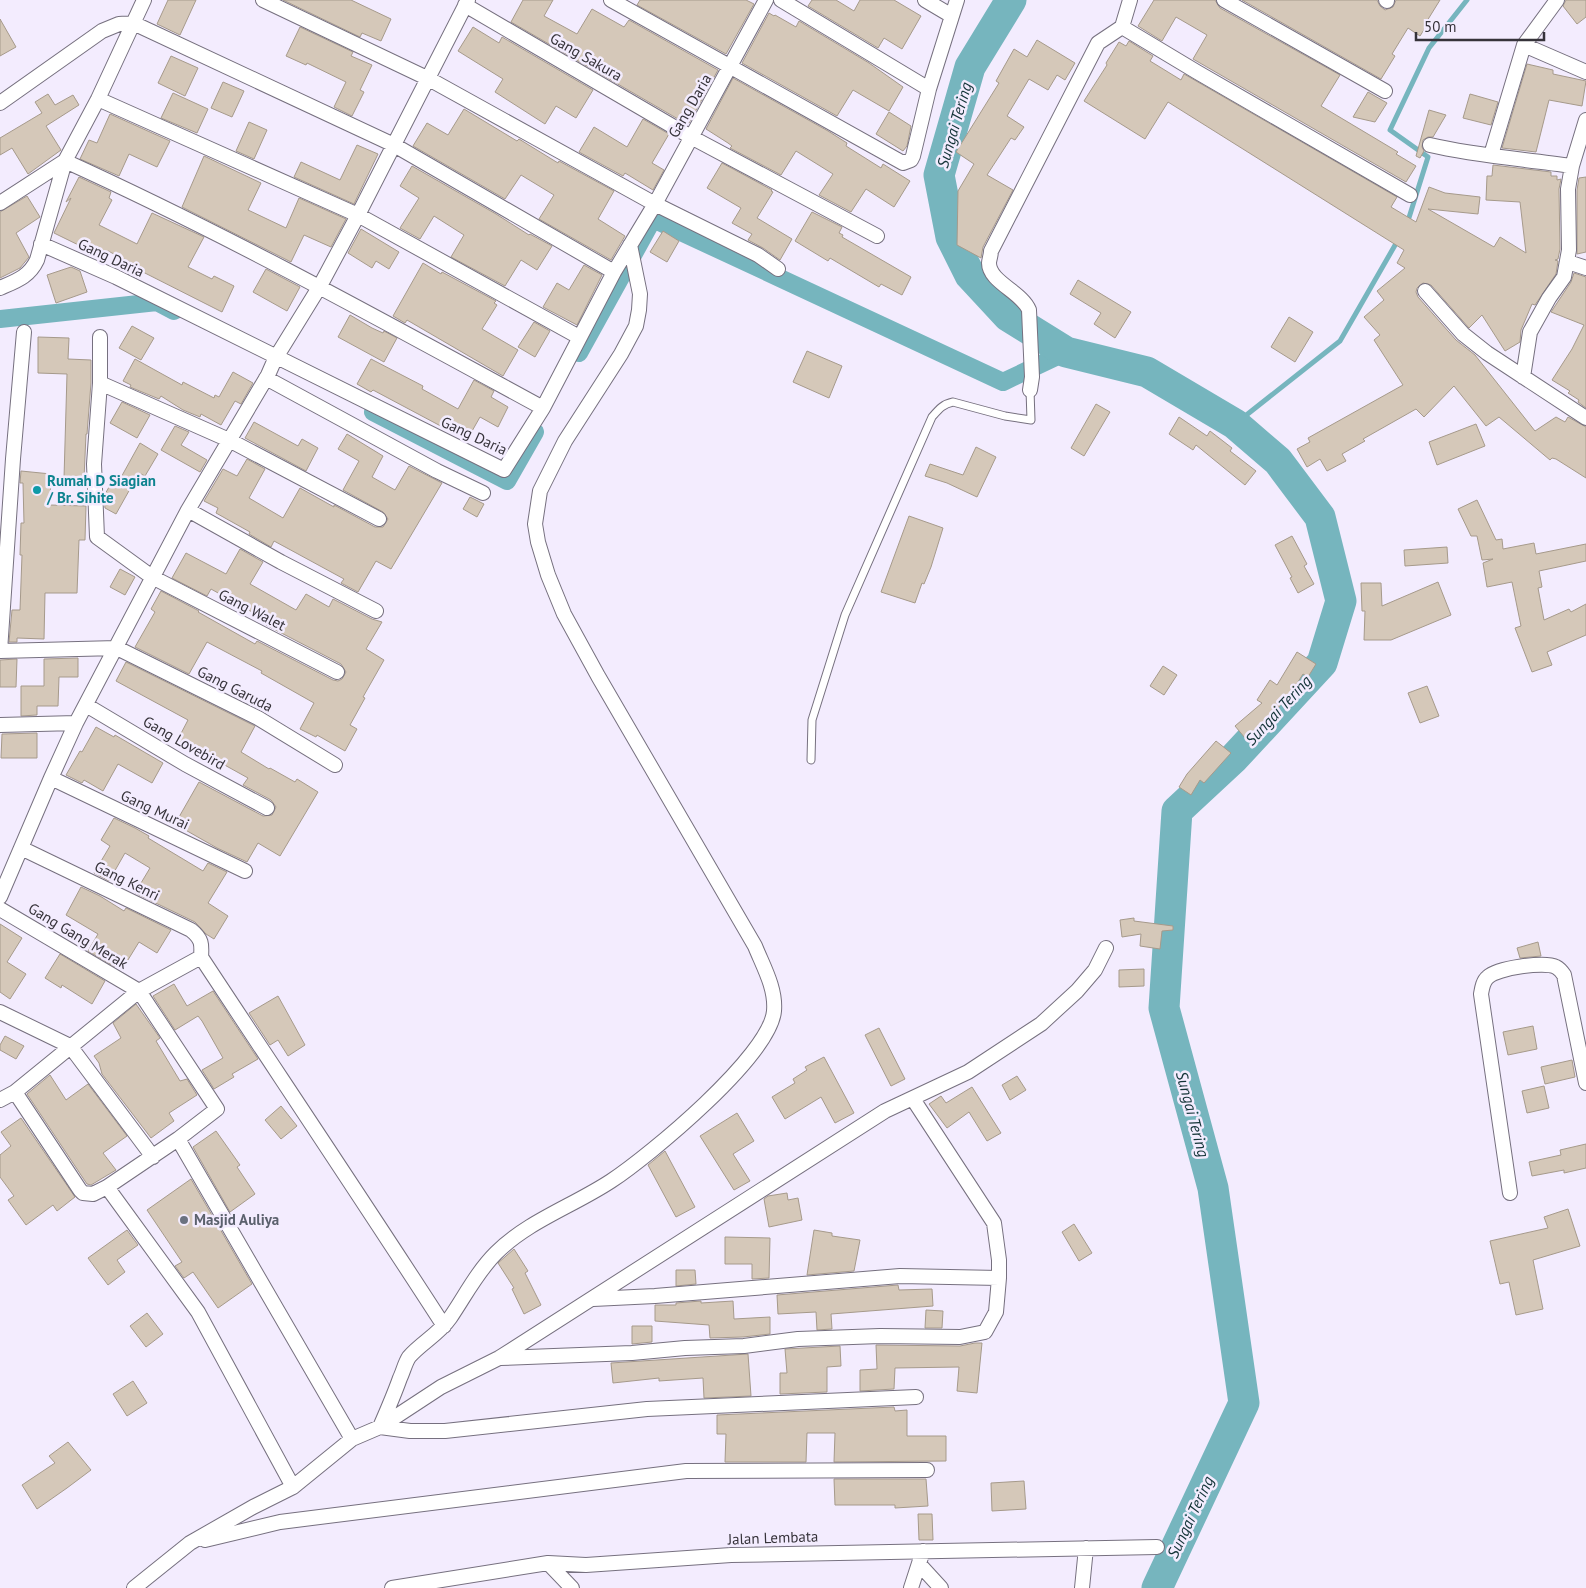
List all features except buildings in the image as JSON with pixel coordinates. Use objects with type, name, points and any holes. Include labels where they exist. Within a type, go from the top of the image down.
[{"type":"street","points":[[0,288],[25,277],[32,270],[37,260],[65,161],[98,98],[144,0]]},
{"type":"street","points":[[263,0],[429,79],[655,204],[758,255],[778,269]]},
{"type":"street","points":[[611,0],[903,163],[911,160],[913,156],[930,89],[957,0]]},
{"type":"street","name":"Gang Daria","points":[[41,244],[116,277],[505,470],[543,408],[614,272],[631,249],[766,0]]},
{"type":"street","points":[[781,0],[930,89]]},
{"type":"street","points":[[925,0],[952,16]]},
{"type":"street","points":[[1030,390],[1032,377],[1030,310],[1024,300],[991,271],[989,263],[991,252],[1098,43],[1122,27],[1130,0]]},
{"type":"street","points":[[1224,0],[1385,91]]},
{"type":"street","points":[[1491,155],[1524,45],[1557,0]]},
{"type":"street","points":[[0,897],[76,723],[152,577],[188,510],[320,286],[467,3]]},
{"type":"street","name":"Gang Sakura","points":[[467,3],[691,137],[877,236]]},
{"type":"street","points":[[0,103],[102,31],[119,24],[133,23],[394,146],[614,272]]},
{"type":"street","points":[[1122,27],[1410,195]]},
{"type":"street","points":[[1524,45],[1586,72]]},
{"type":"street","points":[[98,98],[358,215],[579,337]]},
{"type":"street","points":[[1523,377],[1530,332],[1544,306],[1564,277],[1568,262],[1570,250],[1568,189],[1572,166],[1586,120]]},
{"type":"street","points":[[1430,145],[1469,154],[1491,155],[1572,166]]},
{"type":"street","points":[[0,203],[65,161]]},
{"type":"street","points":[[65,161],[139,195],[320,286],[543,408]]},
{"type":"street","points":[[380,1427],[408,1358],[444,1326],[471,1283],[496,1253],[524,1230],[611,1181],[676,1131],[726,1084],[756,1048],[774,1012],[771,985],[755,946],[589,661],[564,614],[548,575],[538,542],[535,524],[540,491],[565,441],[621,354],[632,333],[639,310],[640,294],[631,249]]},
{"type":"street","points":[[1568,262],[1586,268]]},
{"type":"street","points":[[1425,292],[1463,334],[1487,353],[1586,418]]},
{"type":"street","points":[[24,332],[0,651],[116,648]]},
{"type":"street","points":[[100,337],[100,383],[229,440],[379,519]]},
{"type":"street","points":[[267,376],[385,443],[484,494]]},
{"type":"street","name":"Gang Walet","points":[[100,383],[94,464],[97,537],[152,577],[337,672]]},
{"type":"street","points":[[188,510],[281,562],[376,611]]},
{"type":"street","name":"Gang Garuda","points":[[116,648],[258,718],[335,765]]},
{"type":"street","name":"Gang Lovebird","points":[[86,705],[186,764],[267,808]]},
{"type":"street","points":[[0,725],[76,723]]},
{"type":"street","name":"Gang Murai","points":[[51,778],[245,871]]},
{"type":"street","name":"Gang Kenri","points":[[20,848],[191,930],[202,941],[201,957]]},
{"type":"street","name":"Gang Gang Merak","points":[[0,909],[139,991]]},
{"type":"street","points":[[134,1588],[190,1543],[293,1486],[352,1439],[380,1427],[440,1387],[499,1358],[877,1116],[968,1072],[1041,1024],[1077,991],[1095,970],[1106,948]]},
{"type":"street","points":[[0,1100],[15,1092],[139,991],[201,957],[276,1073],[353,1185],[444,1326]]},
{"type":"street","points":[[1510,1193],[1481,994],[1486,978],[1492,973],[1533,964],[1551,965],[1561,970],[1564,975],[1586,1082]]},
{"type":"street","points":[[15,1092],[83,1193],[93,1194],[107,1187],[152,1157],[217,1109],[139,991]]},
{"type":"street","points":[[0,1012],[70,1046],[152,1157]]},
{"type":"street","points":[[499,1358],[632,1353],[686,1348],[744,1346],[798,1339],[880,1336],[960,1337],[985,1332],[996,1312],[999,1278],[999,1260],[994,1223],[914,1099]]},
{"type":"street","points":[[178,1139],[352,1439]]},
{"type":"street","points":[[107,1187],[198,1312],[293,1486]]},
{"type":"street","points":[[592,1299],[655,1296],[900,1276],[999,1278]]},
{"type":"street","points":[[380,1427],[410,1431],[445,1431],[647,1409],[916,1396]]},
{"type":"street","points":[[190,1543],[280,1522],[686,1471],[928,1470]]},
{"type":"street","name":"Jalan Lembata","points":[[392,1588],[548,1563],[586,1565],[730,1556],[921,1558],[1086,1548],[1157,1547]]},
{"type":"street","points":[[1082,1588],[1086,1548]]},
{"type":"street","points":[[911,1588],[921,1558]]},
{"type":"street","points":[[921,1558],[941,1588]]},
{"type":"street","points":[[548,1563],[572,1588]]},
{"type":"street","points":[[447,1579],[458,1588]]},
{"type":"lane","points":[[811,760],[812,720],[845,615],[932,417],[940,407],[953,402],[1005,416],[1031,420],[1030,390]]},
{"type":"waterway","name":"Sungai Tering","points":[[1011,0],[970,67],[939,175],[951,237],[970,275],[1008,316],[1066,352],[1147,372],[1235,424],[1278,461],[1320,517],[1341,601],[1322,663],[1233,759],[1177,811],[1164,1008],[1213,1188],[1244,1403],[1157,1588]]},
{"type":"waterway","points":[[1407,224],[1428,157],[1390,130],[1429,48],[1467,0]]},
{"type":"waterway","points":[[579,353],[653,219],[1003,382],[1066,352]]},
{"type":"waterway","points":[[1235,424],[1340,341],[1398,240]]},
{"type":"waterway","points":[[0,319],[157,302],[174,311]]},
{"type":"waterway","points":[[373,412],[507,481],[535,432]]},
{"type":"place","name":"Rumah D Siagian / Br. Sihite","points":[[37,490]]},
{"type":"place","name":"Masjid Auliya","points":[[184,1220]]}]
